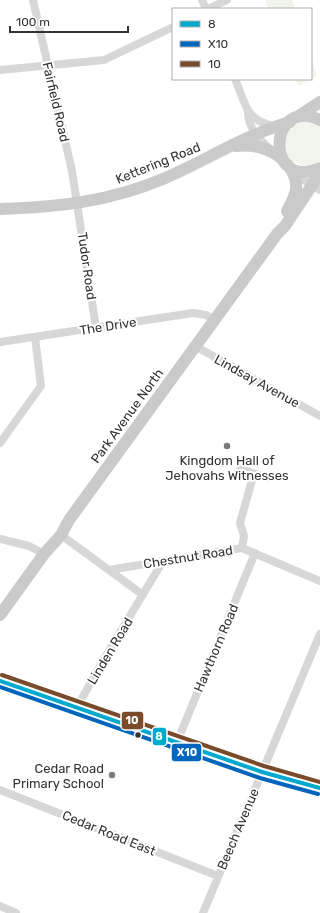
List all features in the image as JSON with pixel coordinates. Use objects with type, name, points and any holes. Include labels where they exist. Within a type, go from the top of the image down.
[{"type":"main road","name":"Kettering Road","points":[[0,209],[78,204],[135,190],[292,120],[320,102]]},
{"type":"main road","points":[[292,120],[308,116],[320,120]]},
{"type":"main road","name":"Park Avenue North","points":[[277,234],[297,191],[278,143],[283,128],[292,120]]},
{"type":"main road","name":"Kettering Road","points":[[229,147],[245,145],[256,147],[296,170],[304,172],[320,168]]},
{"type":"main road","name":"Park Avenue North","points":[[0,615],[44,554],[61,535],[68,520],[214,319],[277,234],[316,188],[320,173]]},
{"type":"street","name":"Fairfield Road","points":[[33,0],[78,204]]},
{"type":"street","points":[[209,8],[227,0]]},
{"type":"street","points":[[0,70],[104,60],[172,26]]},
{"type":"street","points":[[235,80],[248,110],[255,120],[263,124],[276,126]]},
{"type":"street","points":[[248,110],[248,118],[258,138],[285,163],[316,188]]},
{"type":"street","name":"Tudor Road","points":[[78,204],[96,328]]},
{"type":"street","name":"The Drive","points":[[0,342],[193,313],[206,315],[214,319]]},
{"type":"street","points":[[0,443],[41,386],[35,337]]},
{"type":"street","name":"Lindsay Avenue","points":[[195,346],[320,416]]},
{"type":"street","points":[[240,468],[269,478]]},
{"type":"street","points":[[242,548],[244,536],[240,523],[254,473]]},
{"type":"street","points":[[61,535],[143,595]]},
{"type":"street","points":[[0,539],[29,546],[44,554]]},
{"type":"street","name":"Chestnut Road","points":[[109,570],[242,548],[320,581]]},
{"type":"street","name":"Hawthorn Road","points":[[177,742],[255,553]]},
{"type":"street","name":"Linden Road","points":[[78,707],[104,659],[163,561]]},
{"type":"street","name":"Beech Avenue","points":[[202,913],[320,634]]},
{"type":"street","points":[[0,681],[262,772],[320,788]]},
{"type":"street","name":"Cedar Road East","points":[[0,790],[218,876]]},
{"type":"street","points":[[0,906],[16,913]]},
{"type":"shaded area","points":[[265,0],[292,0],[295,8],[268,8]]},
{"type":"shaded area","points":[[312,60],[317,76],[312,79]]},
{"type":"shaded area","points":[[296,80],[310,80],[299,86]]},
{"type":"shaded area","points":[[301,121],[320,126],[320,161],[311,165],[298,164],[287,155],[284,136],[292,125]]},
{"type":"transit line","name":"10","points":[[2,675],[264,766],[320,782]]},
{"type":"transit line","name":"8","points":[[0,681],[262,772],[320,788]]},
{"type":"transit line","name":"X10","points":[[0,687],[260,778],[318,794]]},
{"type":"place","name":"Kingdom Hall of Jehovahs Witnesses","points":[[227,446]]},
{"type":"place","name":"Cedar Road Primary School","points":[[112,775]]}]
